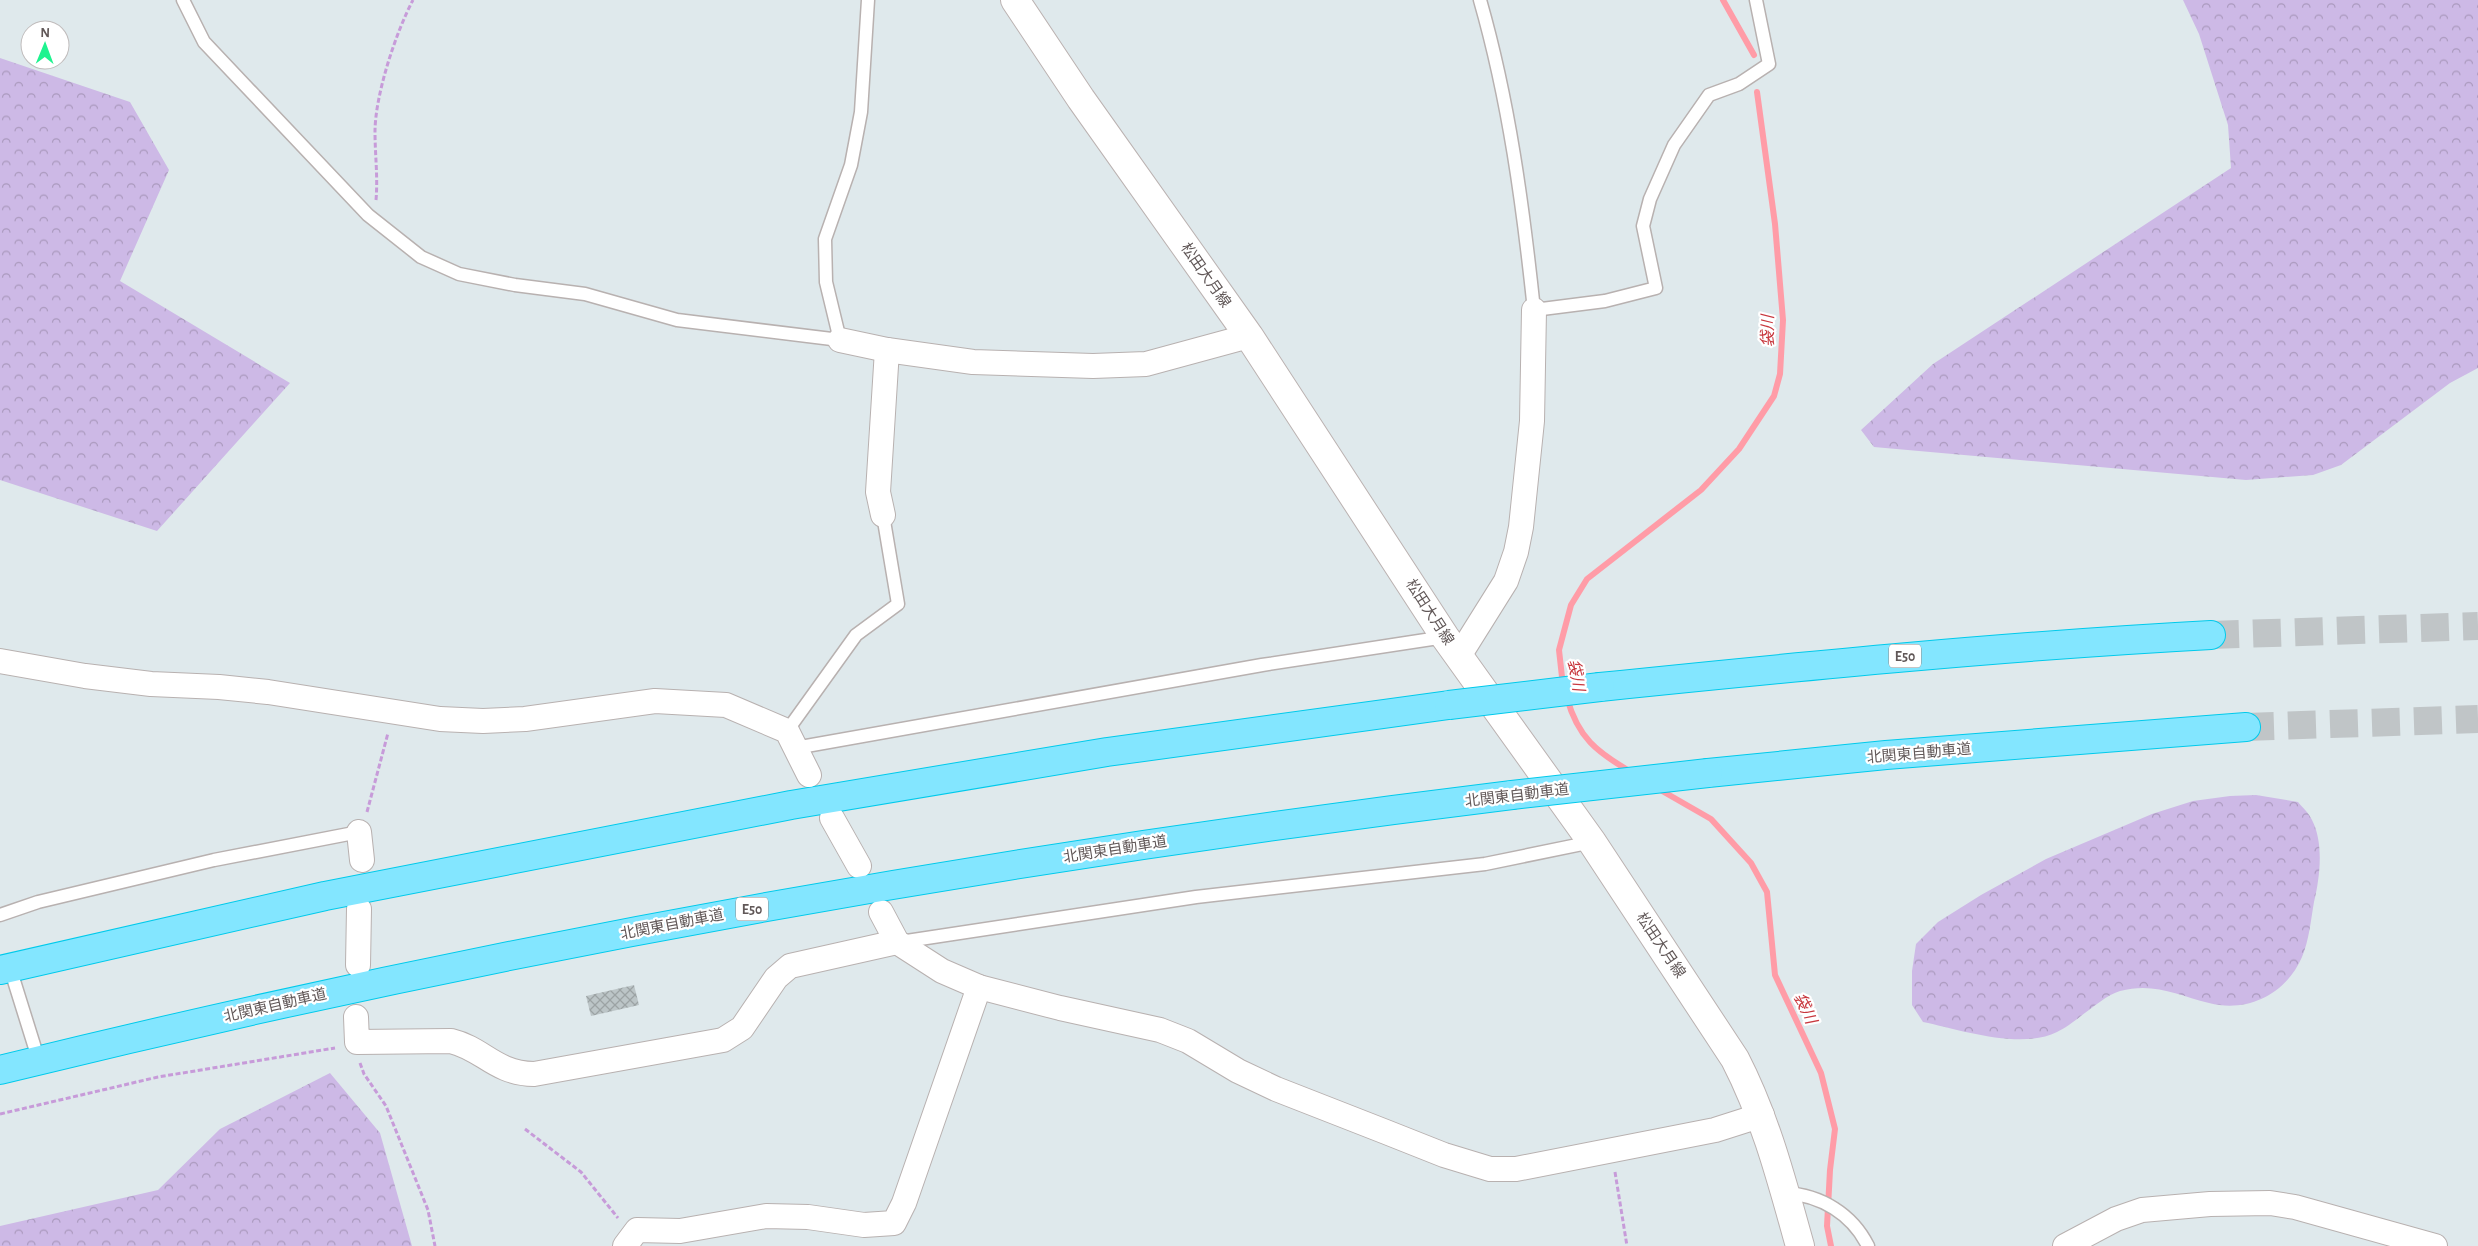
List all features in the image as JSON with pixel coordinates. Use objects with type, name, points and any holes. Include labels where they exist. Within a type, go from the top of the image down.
[{"type":"highway","name":"E50","points":[[5,969],[140,936],[384,884],[827,798],[1116,751],[1449,705],[1600,687],[1883,658],[2054,644],[2212,635]]},
{"type":"highway","name":"北関東自動車道","points":[[0,1070],[384,981],[678,922],[1123,847],[1304,820],[1708,773],[1886,755],[2246,727]]},
{"type":"main road","name":"松田大月線","points":[[1015,0],[1081,99],[1249,336],[1452,646],[1592,842],[1735,1059],[1762,1115],[1800,1246]]},
{"type":"street","points":[[1452,646],[1506,581],[1516,552],[1521,527],[1532,421],[1534,310]]},
{"type":"street","points":[[840,340],[887,350],[974,362],[1093,366],[1146,364],[1249,336]]},
{"type":"street","points":[[883,514],[878,492],[887,350]]},
{"type":"street","points":[[0,660],[85,676],[151,684],[218,687],[268,692],[440,719],[483,721],[526,718],[655,701],[726,706],[791,740],[809,776]]},
{"type":"street","points":[[832,818],[859,866]]},
{"type":"street","points":[[359,832],[362,860]]},
{"type":"street","points":[[358,965],[359,909]]},
{"type":"street","points":[[881,912],[897,942],[942,971],[979,986],[1060,1008],[1160,1030],[1188,1041],[1238,1071],[1276,1089],[1444,1155],[1490,1169],[1516,1169],[1715,1130],[1762,1115]]},
{"type":"street","points":[[356,1017],[357,1042],[451,1041],[462,1044],[504,1070],[519,1074],[534,1074],[723,1040],[742,1028],[776,978],[790,966],[897,942]]},
{"type":"street","points":[[631,1238],[766,1216],[808,1217],[864,1225],[894,1223],[904,1203],[979,986]]},
{"type":"street","points":[[2065,1246],[2116,1219],[2142,1210],[2210,1204],[2270,1203],[2295,1207],[2436,1246]]},
{"type":"lane","points":[[183,0],[204,42],[375,220],[421,257],[459,274],[515,285],[585,294],[677,320],[840,340],[826,282],[825,239],[851,165],[861,112],[868,0]]},
{"type":"lane","points":[[1480,0],[1508,120],[1527,245],[1534,310],[1605,301],[1656,288],[1643,226],[1650,199],[1674,145],[1709,95],[1739,84],[1769,64],[1756,0]]},
{"type":"lane","points":[[791,740],[856,635],[898,604],[883,514]]},
{"type":"lane","points":[[791,740],[1243,668],[1452,646]]},
{"type":"lane","points":[[0,915],[38,902],[205,863],[359,832]]},
{"type":"lane","points":[[897,942],[1196,897],[1485,864],[1592,842]]},
{"type":"lane","points":[[5,969],[38,1061]]},
{"type":"lane","points":[[1785,1193],[1812,1198],[1837,1209],[1851,1220],[1866,1241]]},
{"type":"path","points":[[375,220],[378,187],[375,130],[377,106],[396,38],[413,0]]},
{"type":"path","points":[[359,832],[365,819],[394,711]]},
{"type":"path","points":[[0,1114],[158,1077],[334,1048],[357,1042],[358,1056],[364,1074],[386,1106],[428,1210],[434,1246]]},
{"type":"path","points":[[525,1129],[581,1172],[621,1221],[631,1238]]},
{"type":"path","points":[[1614,1149],[1615,1176],[1627,1246]]},
{"type":"green space","points":[[2183,0],[2478,0],[2478,368],[2450,383],[2341,465],[2313,475],[2246,480],[1874,447],[1861,430],[1933,364],[2231,168],[2228,125],[2199,34]]},
{"type":"green space","points":[[0,58],[20,65],[20,70],[35,70],[130,102],[169,170],[120,281],[290,383],[157,531],[0,480]]},
{"type":"green space","points":[[2256,795],[2298,802],[2312,820],[2316,829],[2320,860],[2310,930],[2302,957],[2286,981],[2264,998],[2251,1003],[2224,1005],[2155,989],[2144,988],[2120,991],[2097,1004],[2057,1032],[2042,1037],[2026,1039],[1991,1037],[1923,1022],[1912,1005],[1912,971],[1916,944],[1938,922],[1981,895],[2046,859],[2152,814],[2193,801]]},
{"type":"green space","points":[[330,1073],[380,1133],[412,1246],[0,1246],[0,1226],[158,1190],[220,1129]]},
{"type":"building","points":[[634,985],[639,1005],[591,1016],[586,996]]},
{"type":"waterway","name":"袋川","points":[[1723,0],[1754,55]]},
{"type":"waterway","name":"袋川","points":[[1563,686],[1559,650],[1571,605],[1587,579],[1701,490],[1739,449],[1774,396],[1780,374],[1783,320],[1775,224],[1757,92]]},
{"type":"waterway","name":"袋川","points":[[1567,698],[1583,734],[1608,758],[1631,772]]},
{"type":"waterway","name":"袋川","points":[[1657,788],[1711,819],[1751,863],[1767,892],[1775,975],[1821,1073],[1835,1129],[1830,1170],[1827,1226],[1831,1246]]},
{"type":"tunnel","points":[[2211,635],[2478,626]]},
{"type":"tunnel","points":[[2246,727],[2478,719]]}]
